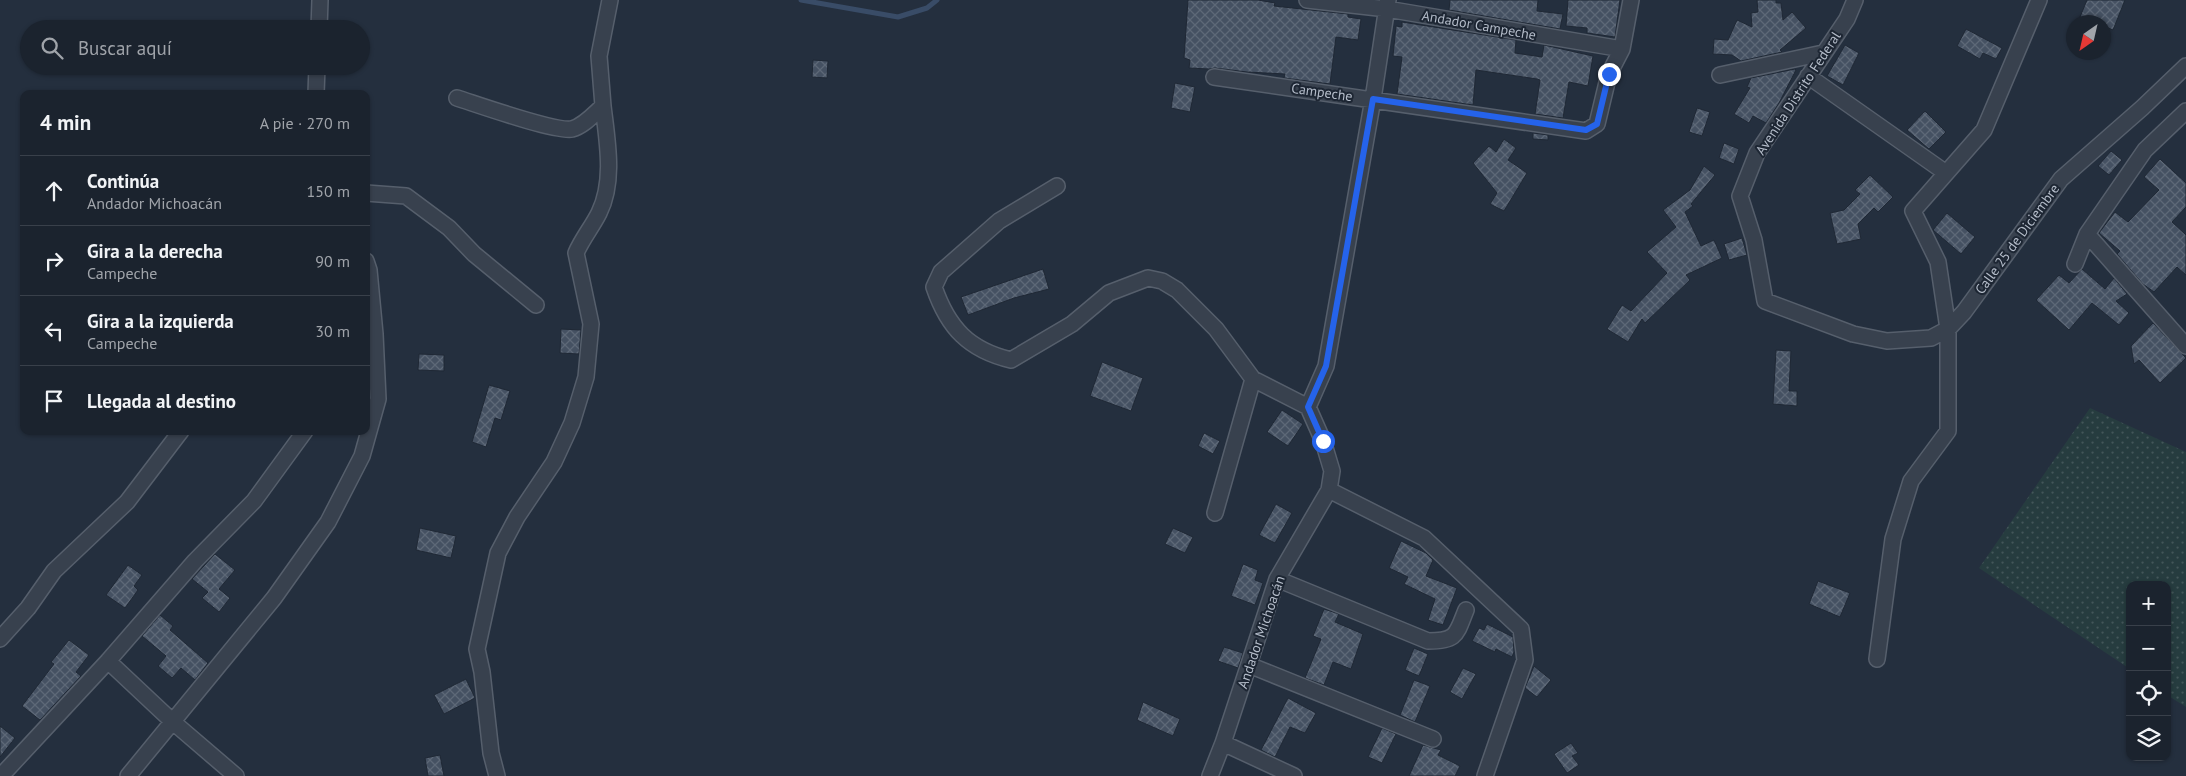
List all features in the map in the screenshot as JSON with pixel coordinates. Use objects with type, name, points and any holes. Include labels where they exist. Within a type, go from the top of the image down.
[{"type":"street","points":[[319,20],[320,0]]},
{"type":"street","points":[[497,776],[491,753],[482,672],[476,649],[498,553],[517,517],[554,462],[572,423],[586,377],[591,324],[576,253],[600,212],[606,192],[609,163],[599,56],[610,0]]},
{"type":"street","name":"Andador Campeche","points":[[1307,0],[1388,5],[1622,49]]},
{"type":"street","name":"Campeche","points":[[1214,77],[1586,130],[1597,124],[1609,74],[1622,49],[1630,0]]},
{"type":"street","name":"Avenida Distrito Federal","points":[[1823,324],[1765,301],[1754,240],[1740,196],[1757,153],[1847,19],[1855,0]]},
{"type":"street","points":[[1877,659],[1893,539],[1910,481],[1948,431],[1948,329],[1938,262],[1914,210],[1984,130],[2039,0]]},
{"type":"street","points":[[1057,186],[999,221],[941,272],[934,287],[942,309],[969,343],[992,356],[1011,360],[1072,324],[1109,293],[1148,278],[1162,281],[1178,290],[1216,329],[1253,379],[1308,407],[1326,366],[1388,5]]},
{"type":"street","points":[[1720,75],[1823,53]]},
{"type":"street","name":"Calle 25 de Diciembre","points":[[1823,324],[1853,334],[1887,341],[1931,338],[1948,329],[1964,312],[2061,179],[2142,108],[2186,66]]},
{"type":"street","points":[[316,90],[317,75]]},
{"type":"street","points":[[1808,76],[1946,173]]},
{"type":"street","points":[[457,98],[555,128],[573,129],[603,106]]},
{"type":"street","points":[[2075,264],[2087,234],[2146,150],[2186,111]]},
{"type":"street","points":[[370,193],[406,196],[449,228],[474,254],[536,305]]},
{"type":"street","points":[[2087,234],[2186,346]]},
{"type":"street","points":[[370,281],[378,399],[370,428]]},
{"type":"street","points":[[370,341],[375,334]]},
{"type":"street","points":[[1215,513],[1253,379]]},
{"type":"street","name":"Andador Michoacán","points":[[1210,776],[1223,743],[1277,579],[1329,490],[1332,471],[1323,441],[1308,407]]},
{"type":"street","points":[[0,639],[28,608],[54,571],[127,502],[178,435]]},
{"type":"street","points":[[1,776],[108,660],[194,561],[254,501],[302,435]]},
{"type":"street","points":[[128,776],[274,598],[328,522],[362,456],[368,435]]},
{"type":"street","points":[[1329,490],[1424,538],[1521,629],[1525,660],[1485,776]]},
{"type":"street","points":[[1277,579],[1428,641],[1446,641],[1457,632],[1466,610]]},
{"type":"street","points":[[108,660],[174,722],[236,776]]},
{"type":"street","points":[[1249,665],[1433,739]]},
{"type":"street","points":[[1223,743],[1294,776]]},
{"type":"green space","points":[[2090,408],[2186,452],[2186,707],[2171,698],[2171,581],[2126,581],[2126,666],[1979,568]]},
{"type":"building","points":[[1188,0],[1258,0],[1275,3],[1274,6],[1348,14],[1348,17],[1361,19],[1358,40],[1336,37],[1330,84],[1284,78],[1285,74],[1215,68],[1189,68],[1190,60],[1184,58]]},
{"type":"building","points":[[1450,0],[1538,0],[1537,11],[1563,14],[1560,29],[1449,10]]},
{"type":"building","points":[[1568,0],[1620,0],[1615,37],[1587,33],[1587,28],[1566,26]]},
{"type":"building","points":[[1757,0],[1776,0],[1776,3],[1781,3],[1783,20],[1792,12],[1806,28],[1780,50],[1782,52],[1741,61],[1732,55],[1713,54],[1714,39],[1728,40],[1737,20],[1752,27],[1751,13],[1758,12]]},
{"type":"building","points":[[2087,0],[2125,0],[2113,30],[2111,29],[2111,15],[2081,15]]},
{"type":"building","points":[[1402,22],[1516,40],[1515,53],[1542,57],[1544,45],[1593,56],[1588,86],[1569,82],[1563,118],[1535,114],[1540,80],[1476,70],[1473,105],[1397,94],[1402,57],[1393,56],[1396,26],[1402,27]]},
{"type":"building","points":[[1966,29],[2002,48],[1996,59],[1983,53],[1980,59],[1957,46]]},
{"type":"building","points":[[1845,45],[1859,53],[1843,85],[1827,76]]},
{"type":"building","points":[[813,60],[828,61],[827,78],[812,77]]},
{"type":"building","points":[[1795,69],[1779,103],[1766,123],[1753,116],[1749,123],[1734,114],[1750,88],[1747,87],[1751,78]]},
{"type":"building","points":[[1175,83],[1195,87],[1190,112],[1171,108]]},
{"type":"building","points":[[1697,108],[1710,112],[1702,136],[1689,132]]},
{"type":"building","points":[[1925,111],[1946,132],[1929,149],[1907,130]]},
{"type":"building","points":[[1533,133],[1548,135],[1548,140],[1533,139]]},
{"type":"building","points":[[1504,139],[1516,148],[1508,160],[1527,173],[1504,211],[1490,204],[1497,193],[1473,163],[1489,146],[1496,152]]},
{"type":"building","points":[[1724,143],[1739,149],[1734,164],[1719,158]]},
{"type":"building","points":[[2111,151],[2122,160],[2109,175],[2098,166]]},
{"type":"building","points":[[2160,159],[2186,183],[2186,207],[2172,222],[2186,235],[2186,275],[2177,267],[2154,292],[2143,284],[2117,254],[2120,251],[2099,233],[2115,212],[2128,222],[2159,190],[2144,177]]},
{"type":"building","points":[[1704,166],[1715,175],[1691,204],[1693,206],[1685,212],[1701,246],[1714,240],[1722,258],[1686,275],[1690,280],[1645,323],[1642,319],[1628,342],[1607,329],[1622,305],[1631,311],[1667,273],[1647,252],[1676,227],[1663,210],[1690,190]]},
{"type":"building","points":[[1870,175],[1893,197],[1878,212],[1874,208],[1858,224],[1861,239],[1837,244],[1830,213],[1844,210],[1860,194],[1855,190]]},
{"type":"building","points":[[1947,213],[1975,237],[1961,254],[1933,230]]},
{"type":"building","points":[[1742,238],[1747,255],[1729,260],[1724,244]]},
{"type":"building","points":[[1043,269],[1049,289],[1014,298],[968,315],[961,297]]},
{"type":"building","points":[[2082,269],[2105,289],[2114,278],[2127,294],[2116,301],[2129,313],[2119,325],[2092,303],[2069,330],[2036,300],[2059,275],[2069,283]]},
{"type":"building","points":[[2153,323],[2186,358],[2160,383],[2139,360],[2134,364],[2131,346]]},
{"type":"building","points":[[561,329],[581,330],[579,354],[560,353]]},
{"type":"building","points":[[1776,350],[1791,351],[1789,391],[1797,391],[1797,406],[1773,404]]},
{"type":"building","points":[[419,354],[444,355],[444,371],[418,370]]},
{"type":"building","points":[[1102,362],[1143,378],[1131,411],[1090,396]]},
{"type":"building","points":[[489,385],[510,391],[501,420],[495,418],[486,447],[472,442]]},
{"type":"building","points":[[1282,410],[1303,424],[1288,446],[1267,432]]},
{"type":"building","points":[[1204,433],[1220,441],[1213,454],[1198,446]]},
{"type":"building","points":[[1276,504],[1292,513],[1275,543],[1259,535]]},
{"type":"building","points":[[420,528],[456,536],[451,558],[416,550]]},
{"type":"building","points":[[1173,528],[1193,537],[1185,553],[1165,544]]},
{"type":"building","points":[[1401,541],[1426,553],[1433,560],[1426,576],[1457,588],[1443,625],[1428,620],[1435,599],[1404,584],[1408,577],[1389,568]]},
{"type":"building","points":[[215,554],[235,570],[219,589],[230,598],[219,612],[202,598],[208,592],[192,579]]},
{"type":"building","points":[[1243,564],[1258,570],[1255,580],[1263,583],[1255,605],[1231,596]]},
{"type":"building","points":[[128,565],[142,575],[134,586],[138,590],[125,608],[106,595]]},
{"type":"building","points":[[1818,581],[1850,593],[1840,617],[1809,604]]},
{"type":"building","points":[[1324,609],[1339,614],[1335,622],[1363,634],[1351,669],[1333,662],[1324,685],[1305,678],[1321,639],[1313,636]]},
{"type":"building","points":[[160,615],[173,626],[170,630],[208,663],[195,680],[181,668],[172,678],[158,666],[166,656],[142,636]]},
{"type":"building","points":[[1487,624],[1513,637],[1514,652],[1512,657],[1496,649],[1495,652],[1472,641],[1479,628],[1484,630]]},
{"type":"building","points":[[69,640],[89,655],[76,672],[81,676],[40,720],[22,706],[54,664],[51,662]]},
{"type":"building","points":[[1224,647],[1243,653],[1238,668],[1218,661]]},
{"type":"building","points":[[1414,648],[1428,654],[1419,676],[1405,670]]},
{"type":"building","points":[[1534,666],[1551,680],[1537,697],[1525,688]]},
{"type":"building","points":[[1463,668],[1476,674],[1462,699],[1450,692]]},
{"type":"building","points":[[466,679],[475,698],[444,714],[434,695]]},
{"type":"building","points":[[1414,680],[1430,686],[1415,722],[1400,715]]},
{"type":"building","points":[[1288,698],[1316,713],[1305,733],[1290,727],[1275,757],[1261,750]]},
{"type":"building","points":[[1143,702],[1180,719],[1173,736],[1137,720]]},
{"type":"building","points":[[0,726],[15,738],[0,757]]},
{"type":"building","points":[[1382,728],[1396,734],[1382,763],[1368,757]]},
{"type":"building","points":[[1571,743],[1578,753],[1572,756],[1579,765],[1567,773],[1554,754]]},
{"type":"building","points":[[1423,745],[1441,750],[1438,755],[1460,766],[1455,776],[1409,776]]},
{"type":"building","points":[[440,755],[444,776],[428,776],[425,758]]},
{"type":"waterway","points":[[801,0],[898,17],[927,8],[937,0]]},
{"type":"route","points":[[1323,441],[1308,407],[1326,366],[1373,99],[1586,130],[1597,124],[1609,74]]}]
